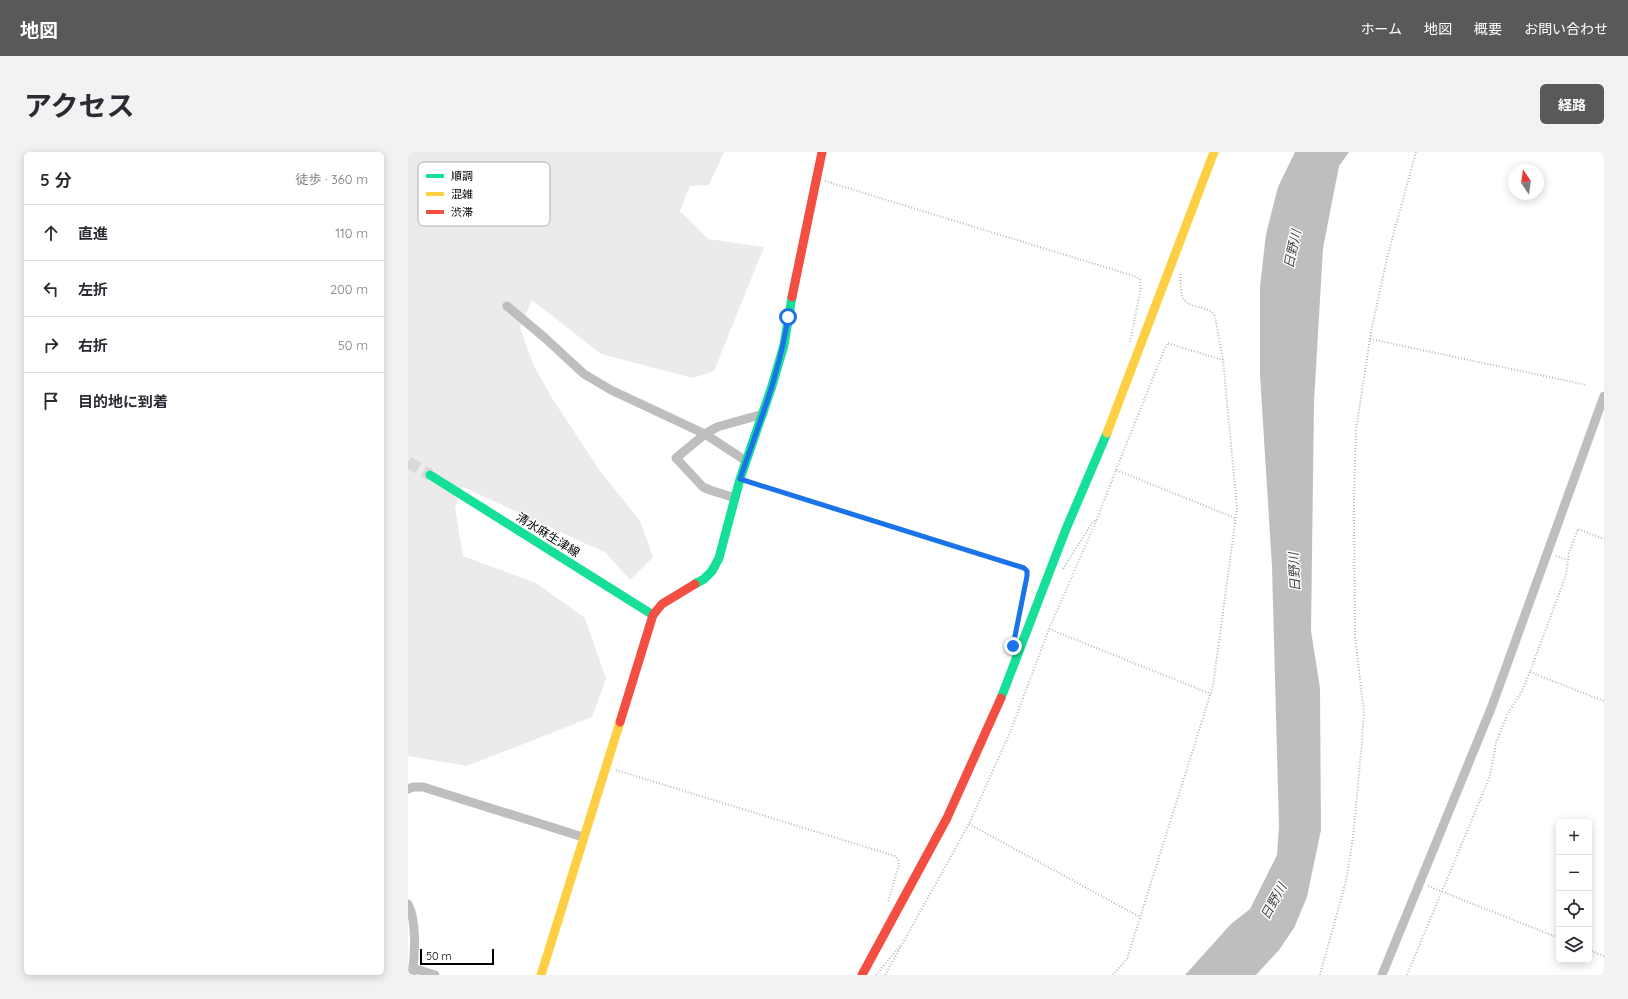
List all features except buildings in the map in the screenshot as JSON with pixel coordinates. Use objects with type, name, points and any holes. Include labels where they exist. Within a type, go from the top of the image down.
[{"type":"street","points":[[541,975],[653,615],[662,604],[704,579],[712,572],[718,558],[740,479],[763,414],[784,345],[822,152]]},
{"type":"street","points":[[862,975],[948,818],[986,734],[1013,670],[1066,529],[1118,406],[1214,152]]},
{"type":"street","points":[[508,306],[584,374],[610,390],[705,434],[746,461]]},
{"type":"street","points":[[1382,975],[1492,706],[1604,396]]},
{"type":"street","points":[[1591,434],[1604,412]]},
{"type":"street","points":[[735,498],[703,487],[676,458],[705,434],[717,427],[763,414]]},
{"type":"street","name":"清水麻生津線","points":[[430,475],[653,615]]},
{"type":"street","points":[[408,789],[413,787],[423,787],[584,837]]},
{"type":"street","points":[[408,904],[413,924],[413,971],[435,975]]},
{"type":"path","points":[[1320,975],[1346,881],[1353,837],[1364,713],[1355,637],[1354,497],[1356,430],[1370,339],[1387,258],[1416,152]]},
{"type":"path","points":[[817,179],[1140,279],[1141,288],[1129,343]]},
{"type":"path","points":[[1113,975],[1127,959],[1213,686],[1237,508],[1223,360],[1215,316],[1212,311],[1207,308],[1192,306],[1186,302],[1182,295],[1181,266]]},
{"type":"path","points":[[1370,339],[1587,385]]},
{"type":"path","points":[[885,975],[969,824],[1011,730],[1049,629],[1097,519],[1167,343],[1223,360]]},
{"type":"path","points":[[1116,470],[1235,518]]},
{"type":"path","points":[[740,479],[1024,568],[1027,571],[1027,576],[1016,630]]},
{"type":"path","points":[[1063,569],[1092,523],[1097,519]]},
{"type":"path","points":[[1407,975],[1490,776],[1496,743],[1507,715],[1522,693],[1566,575],[1567,560],[1578,529],[1604,540]]},
{"type":"path","points":[[1547,552],[1567,560]]},
{"type":"path","points":[[1049,629],[1210,694]]},
{"type":"path","points":[[1530,672],[1604,702]]},
{"type":"path","points":[[605,767],[895,856],[898,859],[899,865],[886,909]]},
{"type":"path","points":[[969,824],[1140,917]]},
{"type":"path","points":[[1420,882],[1556,937]]},
{"type":"path","points":[[876,975],[905,940]]},
{"type":"path","points":[[1592,951],[1604,956]]},
{"type":"shaded area","points":[[408,152],[724,152],[709,185],[690,186],[680,211],[708,239],[764,247],[714,371],[693,378],[601,354],[532,300],[520,328],[534,366],[552,398],[600,471],[640,521],[653,557],[630,580],[606,553],[463,487],[455,508],[463,556],[536,583],[585,618],[606,679],[592,717],[467,766],[408,756]]},
{"type":"water","name":"日野川","points":[[1295,152],[1349,152],[1339,166],[1323,248],[1314,402],[1311,631],[1320,688],[1321,830],[1307,897],[1294,928],[1279,950],[1256,975],[1185,975],[1231,924],[1250,909],[1277,855],[1279,827],[1272,567],[1260,375],[1260,287],[1266,234],[1278,187]]},
{"type":"tunnel","points":[[408,462],[430,475]]},
{"type":"traffic: fast","points":[[695,584],[704,579],[712,571],[719,558],[740,479],[772,386],[784,345],[792,297]]},
{"type":"traffic: fast","points":[[1001,698],[1066,529],[1107,433]]},
{"type":"traffic: fast","points":[[430,475],[653,615]]},
{"type":"traffic: slow","points":[[1107,433],[1214,152]]},
{"type":"traffic: slow","points":[[541,975],[620,722]]},
{"type":"traffic: jam","points":[[792,297],[822,152]]},
{"type":"traffic: jam","points":[[620,722],[653,615],[662,604],[695,584]]},
{"type":"traffic: jam","points":[[862,975],[947,818],[1001,698]]},
{"type":"route","points":[[788,317],[784,345],[772,386],[740,479],[1024,568],[1027,571],[1027,576],[1013,646]]}]
